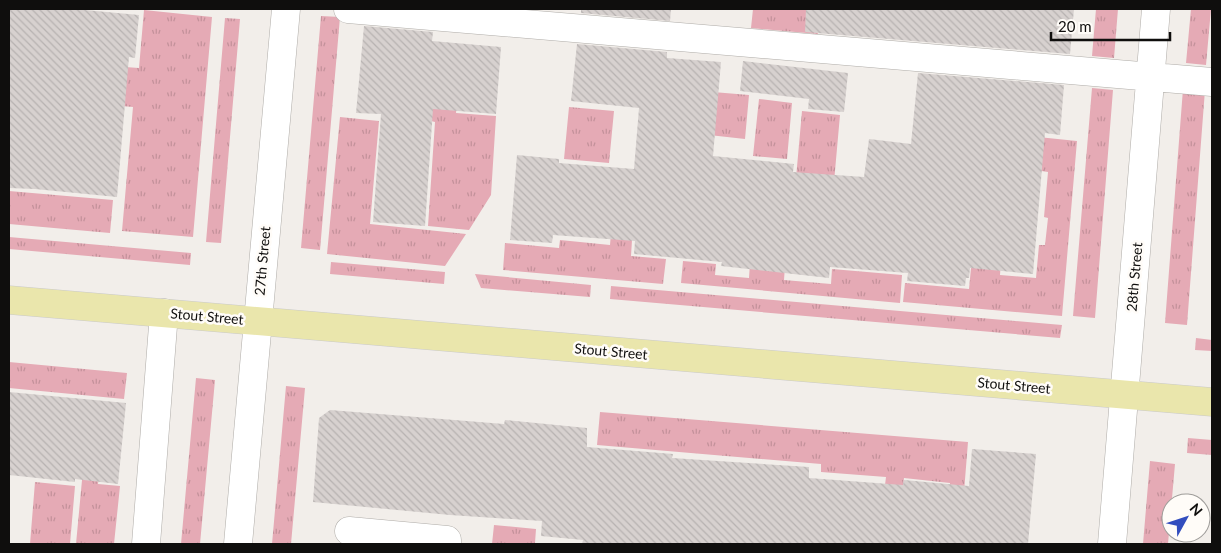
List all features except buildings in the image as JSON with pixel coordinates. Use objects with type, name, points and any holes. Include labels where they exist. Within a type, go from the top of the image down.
[{"type":"main road","name":"Stout Street","points":[[9,300],[1212,402]]},
{"type":"street","name":"27th Street","points":[[238,544],[286,9]]},
{"type":"street","points":[[348,9],[1212,82]]},
{"type":"street","name":"28th Street","points":[[1112,544],[1156,9]]},
{"type":"street","points":[[146,544],[164,313]]},
{"type":"street","points":[[349,531],[447,540],[447,544]]},
{"type":"green space","points":[[753,9],[820,9],[818,34],[751,28]]},
{"type":"green space","points":[[1096,9],[1118,9],[1114,58],[1092,56]]},
{"type":"green space","points":[[1191,9],[1211,9],[1206,65],[1186,63]]},
{"type":"green space","points":[[144,10],[212,17],[193,237],[122,231],[133,107],[122,106],[125,67],[139,68]]},
{"type":"green space","points":[[321,16],[340,17],[320,250],[301,248]]},
{"type":"green space","points":[[225,18],[240,19],[221,243],[206,242]]},
{"type":"green space","points":[[434,76],[459,78],[456,113],[496,116],[491,195],[469,230],[428,226],[435,122],[431,121]]},
{"type":"green space","points":[[1092,88],[1113,90],[1095,318],[1073,316]]},
{"type":"green space","points":[[1183,89],[1205,90],[1187,325],[1165,323]]},
{"type":"green space","points":[[713,92],[749,95],[745,139],[709,135]]},
{"type":"green space","points":[[759,99],[792,103],[787,159],[753,156]]},
{"type":"green space","points":[[569,107],[614,111],[609,163],[564,159]]},
{"type":"green space","points":[[802,111],[840,115],[834,182],[796,178]]},
{"type":"green space","points":[[340,117],[379,121],[370,224],[466,234],[445,266],[327,254]]},
{"type":"green space","points":[[1038,137],[1077,141],[1062,316],[903,302],[905,283],[969,289],[972,258],[1001,260],[1000,275],[1036,278],[1039,245],[1045,245],[1048,218],[1044,217],[1048,172],[1035,170]]},
{"type":"green space","points":[[9,191],[113,200],[110,233],[9,224]]},
{"type":"green space","points":[[612,222],[633,224],[631,256],[666,259],[663,284],[503,270],[505,243],[559,248],[560,240],[610,245]]},
{"type":"green space","points":[[9,237],[191,253],[190,265],[9,249]]},
{"type":"green space","points":[[683,261],[716,264],[715,275],[749,278],[750,263],[785,266],[784,280],[831,284],[832,269],[902,275],[900,303],[681,283]]},
{"type":"green space","points":[[331,262],[445,272],[444,284],[330,274]]},
{"type":"green space","points":[[475,274],[591,285],[590,297],[481,288]]},
{"type":"green space","points":[[611,286],[1062,325],[1060,338],[610,299]]},
{"type":"green space","points":[[1196,338],[1212,340],[1212,351],[1195,350]]},
{"type":"green space","points":[[9,362],[127,373],[124,399],[9,388]]},
{"type":"green space","points":[[196,378],[215,380],[200,544],[181,544]]},
{"type":"green space","points":[[286,386],[305,388],[291,544],[272,544]]},
{"type":"green space","points":[[600,412],[968,442],[964,492],[950,490],[950,483],[904,478],[903,486],[885,485],[886,477],[821,472],[821,464],[597,445]]},
{"type":"green space","points":[[1188,438],[1212,440],[1212,455],[1187,453]]},
{"type":"green space","points":[[84,459],[100,461],[98,484],[120,486],[114,544],[76,544]]},
{"type":"green space","points":[[1150,461],[1175,464],[1172,493],[1161,493],[1161,543],[1168,544],[1143,544]]},
{"type":"green space","points":[[35,482],[75,486],[70,544],[30,544]]},
{"type":"green space","points":[[494,525],[536,529],[535,543],[545,544],[492,544]]}]
